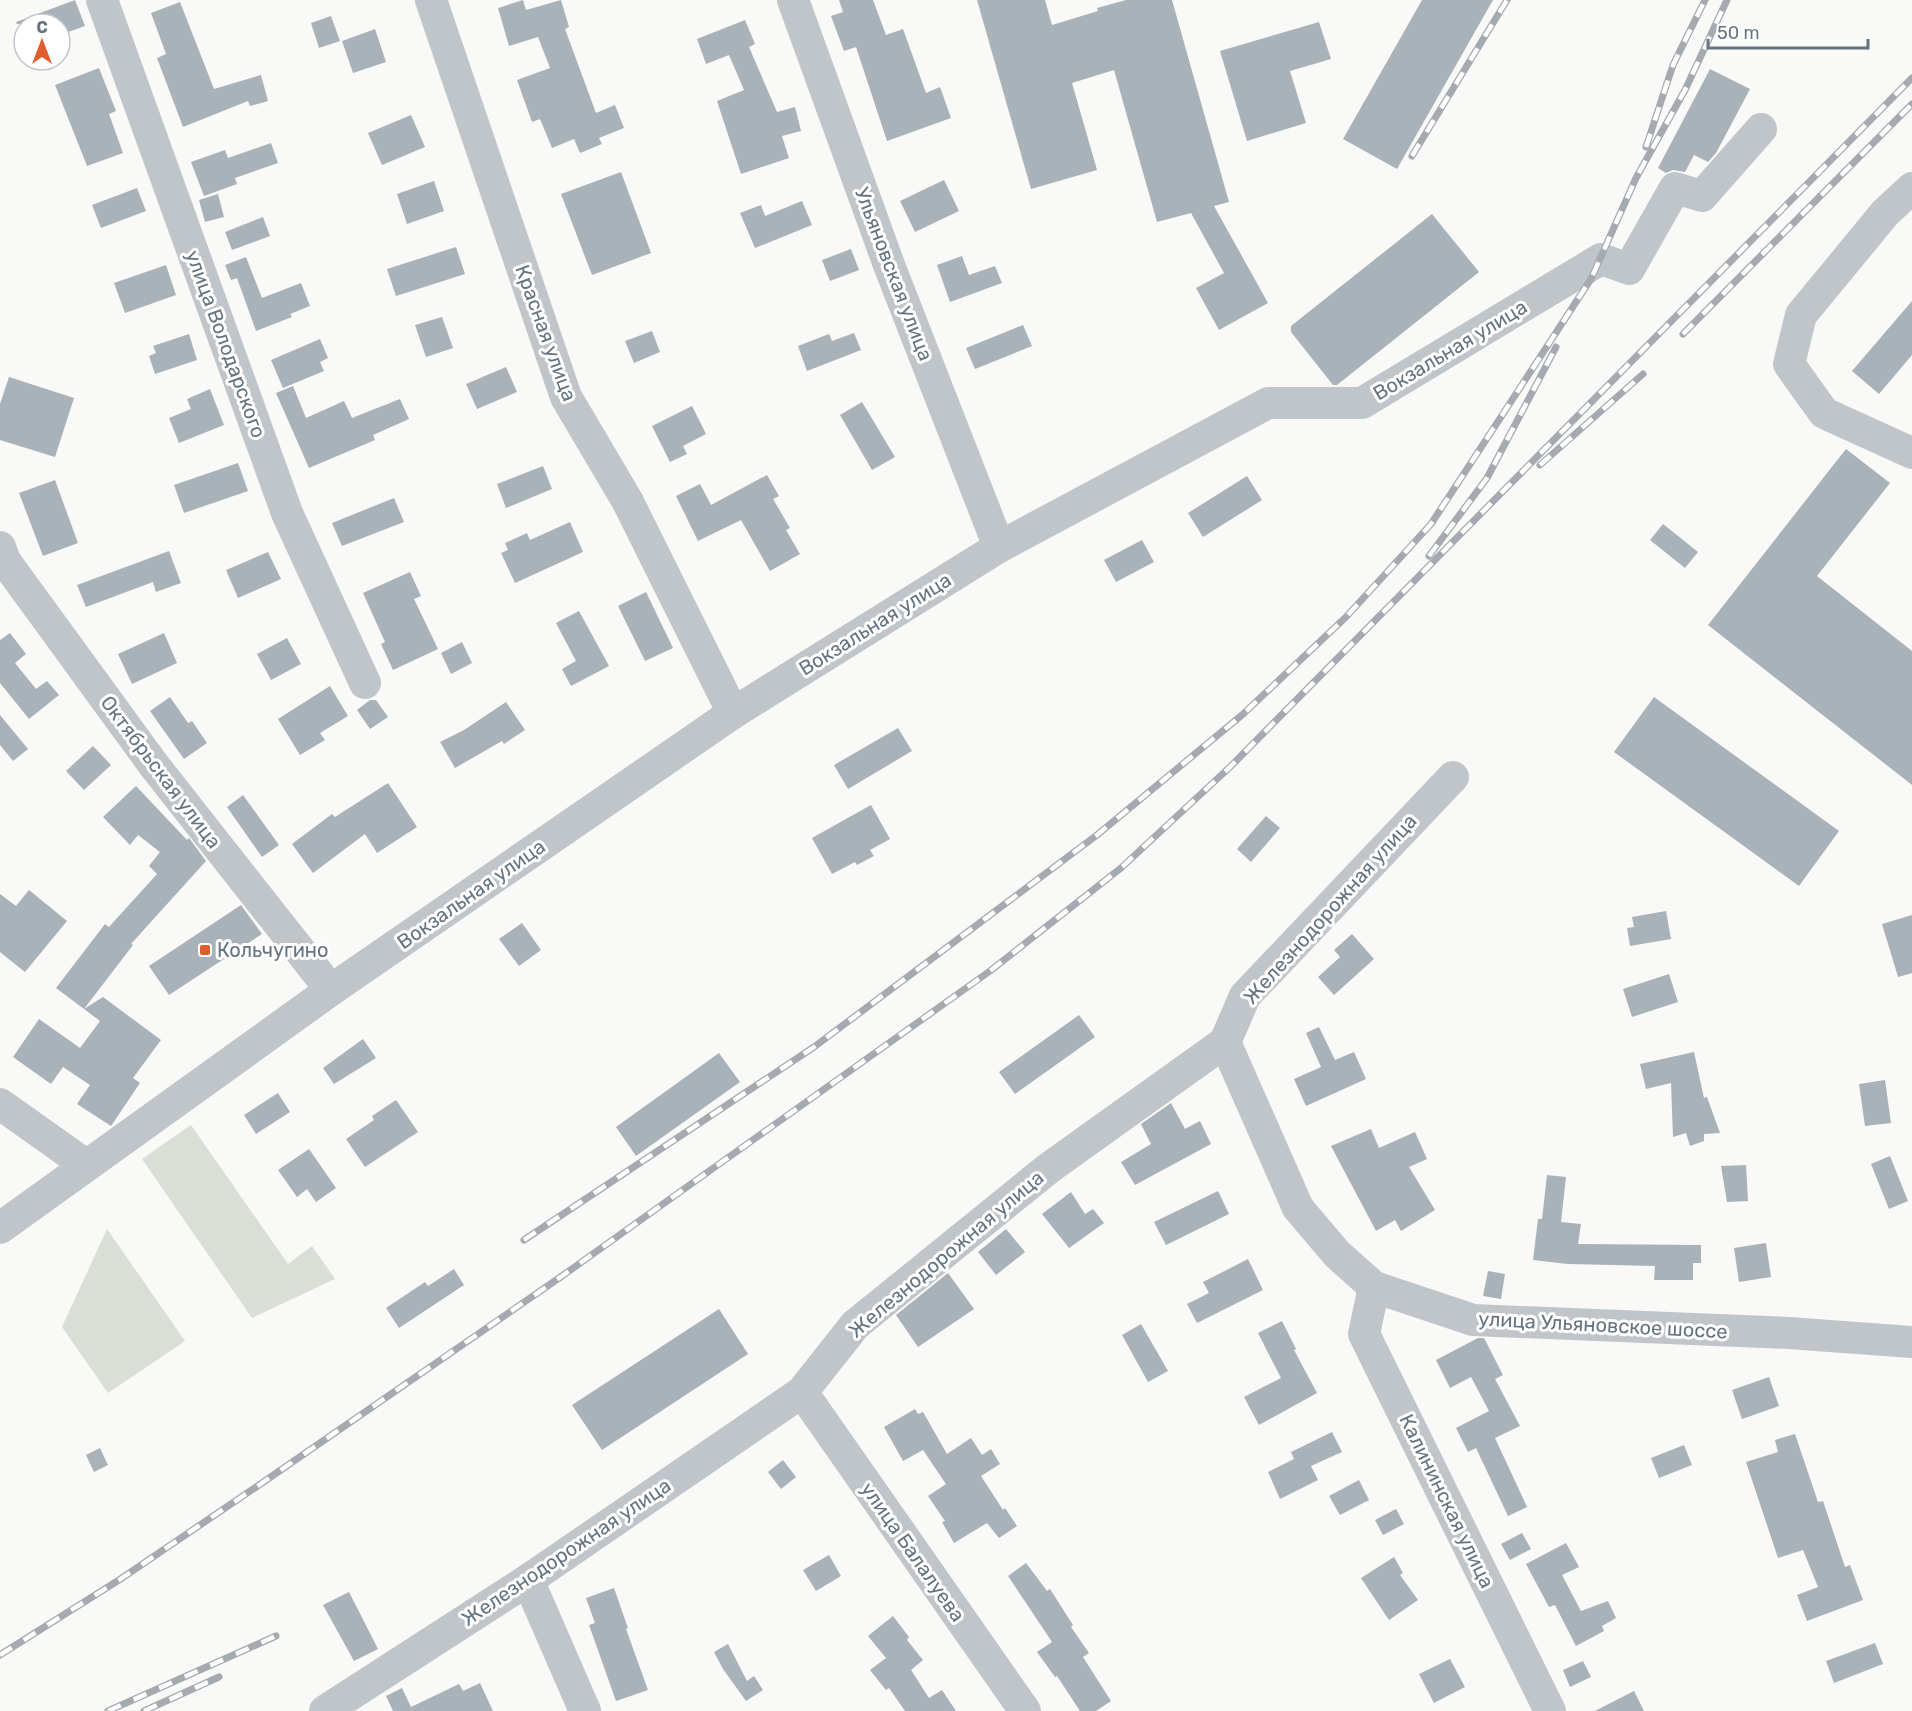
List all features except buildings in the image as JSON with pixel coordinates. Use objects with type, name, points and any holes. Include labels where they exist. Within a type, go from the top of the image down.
[{"type":"street","name":"улица Володарского","points":[[102,0],[287,513],[365,683]]},
{"type":"street","name":"Красная улица","points":[[431,0],[566,397],[628,502],[733,713]]},
{"type":"street","name":"Ульяновская улица","points":[[793,0],[889,265],[999,547]]},
{"type":"street","name":"Вокзальная улица","points":[[0,1228],[331,990],[733,713],[999,547],[1268,403],[1362,403],[1601,260],[1629,269],[1674,188],[1702,196],[1761,129]]},
{"type":"street","points":[[1912,188],[1885,213],[1801,315],[1789,364],[1824,412],[1912,453]]},
{"type":"street","name":"Октябрьская улица","points":[[0,547],[5,561],[153,764],[331,990]]},
{"type":"street","name":"Железнодорожная улица","points":[[325,1711],[528,1580],[802,1392],[855,1325],[1049,1168],[1225,1042],[1245,996],[1453,777]]},
{"type":"street","name":"улица Ульяновское шоссе","points":[[1225,1042],[1298,1208],[1337,1254],[1374,1287],[1473,1320],[1789,1333],[1912,1342]]},
{"type":"street","points":[[0,1104],[86,1165]]},
{"type":"street","name":"Калининская улица","points":[[1374,1287],[1364,1334],[1550,1711]]},
{"type":"street","name":"улица Балалуева","points":[[802,1392],[1025,1711]]},
{"type":"street","points":[[528,1580],[585,1711]]},
{"type":"shaded area","points":[[191,1125],[288,1264],[312,1246],[335,1279],[252,1318],[142,1159]]},
{"type":"shaded area","points":[[107,1229],[185,1341],[108,1393],[62,1327]]},
{"type":"railway","points":[[1412,156],[1507,0]]},
{"type":"railway","points":[[1646,147],[1673,65],[1705,0]]},
{"type":"railway","points":[[524,1240],[814,1047],[1097,835],[1242,715],[1346,617],[1431,524],[1591,279],[1636,178],[1685,90],[1727,0]]},
{"type":"railway","points":[[0,1655],[119,1580],[562,1276],[990,971],[1121,868],[1230,767],[1912,78]]},
{"type":"railway","points":[[1683,334],[1912,104]]},
{"type":"railway","points":[[1429,556],[1487,478],[1556,347]]},
{"type":"railway","points":[[1540,465],[1643,374]]},
{"type":"railway","points":[[108,1711],[276,1636]]},
{"type":"railway","points":[[144,1711],[219,1677]]},
{"type":"place","name":"Кольчугино","points":[[205,950]]}]
